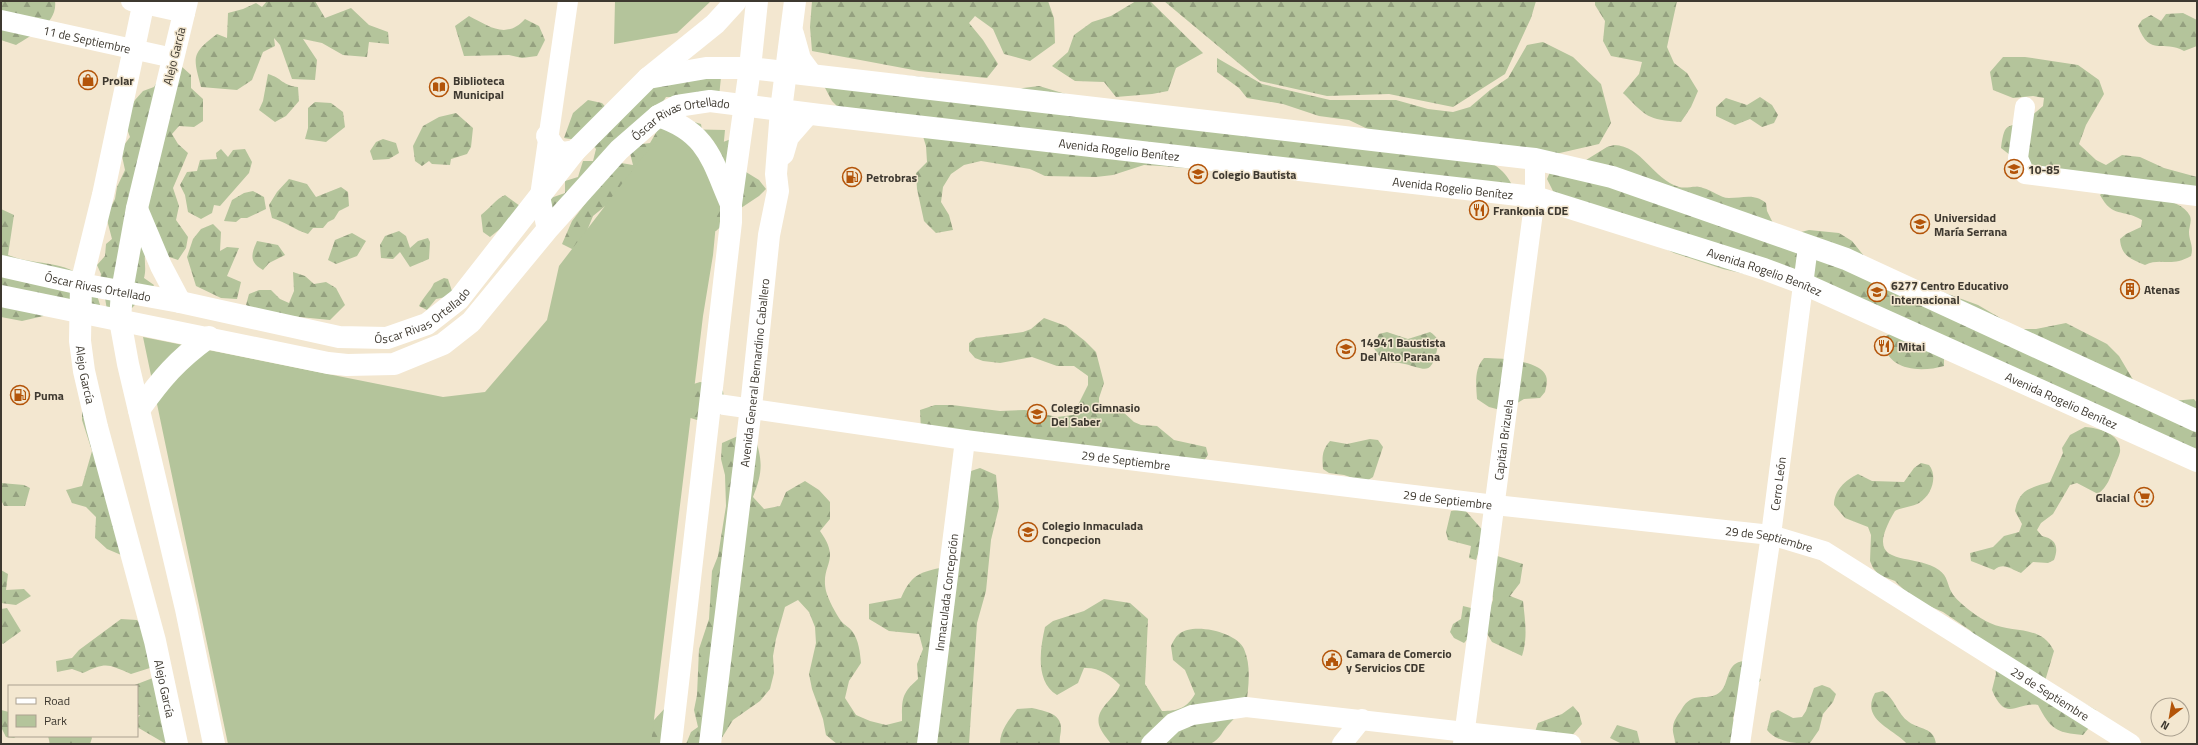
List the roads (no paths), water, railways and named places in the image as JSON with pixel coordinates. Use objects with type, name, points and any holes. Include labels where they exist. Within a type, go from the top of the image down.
[{"type":"street","points":[[547,230],[540,196],[547,136],[568,1]]},
{"type":"street","name":"Óscar Rivas Ortellado","points":[[1,266],[81,284],[180,302],[339,337],[387,338],[427,324],[459,299],[575,151],[648,78],[715,24],[736,1]]},
{"type":"street","points":[[671,744],[711,403],[731,222],[731,204],[750,68],[757,1]]},
{"type":"street","name":"Avenida General Bernardino Caballero","points":[[710,744],[751,407],[769,235],[778,190],[776,174],[781,110],[795,1]]},
{"type":"street","points":[[139,2],[186,7]]},
{"type":"street","name":"Alejo García","points":[[139,2],[133,49],[104,195],[81,284],[79,313],[80,341],[84,371],[155,641],[177,744]]},
{"type":"street","name":"Alejo García","points":[[186,7],[137,208],[122,291],[120,320],[139,410],[186,609],[214,744]]},
{"type":"street","name":"11 de Septiembre","points":[[1,20],[173,58]]},
{"type":"street","points":[[791,25],[796,49],[805,67],[811,74]]},
{"type":"street","points":[[648,78],[706,68],[750,68],[1536,159],[1612,177],[1846,259],[2197,421]]},
{"type":"street","name":"Óscar Rivas Ortellado","points":[[1,296],[79,313],[209,337],[328,363],[348,365],[394,364],[443,344],[471,322],[547,230],[619,150],[658,116],[677,106],[710,101],[781,110]]},
{"type":"street","points":[[2025,107],[2018,158],[2025,174],[2197,196]]},
{"type":"street","name":"Avenida Rogelio Benítez","points":[[781,110],[1535,197],[1764,269],[1804,284],[2197,461]]},
{"type":"street","points":[[776,174],[788,137],[808,114]]},
{"type":"street","points":[[658,116],[683,127],[697,137],[705,146],[731,204]]},
{"type":"street","points":[[547,136],[559,152],[565,153],[575,151]]},
{"type":"street","name":"Capitán Brizuela","points":[[1463,737],[1535,197],[1536,159]]},
{"type":"street","points":[[137,208],[160,266],[180,302]]},
{"type":"street","name":"Cerro León","points":[[1740,744],[1771,535],[1808,246]]},
{"type":"street","points":[[139,410],[162,378],[184,355],[209,337]]},
{"type":"street","name":"29 de Septiembre","points":[[711,403],[751,407],[965,440],[1495,505],[1771,535],[1824,551],[2131,744]]},
{"type":"street","name":"Inmaculada Concepción","points":[[927,744],[965,440]]},
{"type":"street","points":[[1151,744],[1173,723],[1192,715],[1246,707],[1362,719],[1463,737],[1571,744]]},
{"type":"street","points":[[1342,744],[1362,719]]},
{"type":"place","name":"Prolar","points":[[88,80]]},
{"type":"place","name":"Biblioteca Municipal","points":[[439,87]]},
{"type":"place","name":"10-85","points":[[2014,169]]},
{"type":"place","name":"Colegio Bautista","points":[[1198,174]]},
{"type":"place","name":"Petrobras","points":[[852,177]]},
{"type":"place","name":"Frankonia CDE","points":[[1479,210]]},
{"type":"place","name":"Universidad María Serrana","points":[[1920,224]]},
{"type":"place","name":"Atenas","points":[[2130,289]]},
{"type":"place","name":"6277 Centro Educativo Internacional","points":[[1877,292]]},
{"type":"place","name":"Mitai","points":[[1884,346]]},
{"type":"place","name":"14941 Baustista Del Alto Parana","points":[[1346,349]]},
{"type":"place","name":"Puma","points":[[20,395]]},
{"type":"place","name":"Colegio Gimnasio Del Saber","points":[[1037,414]]},
{"type":"place","name":"Glacial","points":[[2144,497]]},
{"type":"place","name":"Colegio Inmaculada Concpecion","points":[[1028,532]]},
{"type":"place","name":"Camara de Comercio y Servicios CDE","points":[[1332,660]]}]
